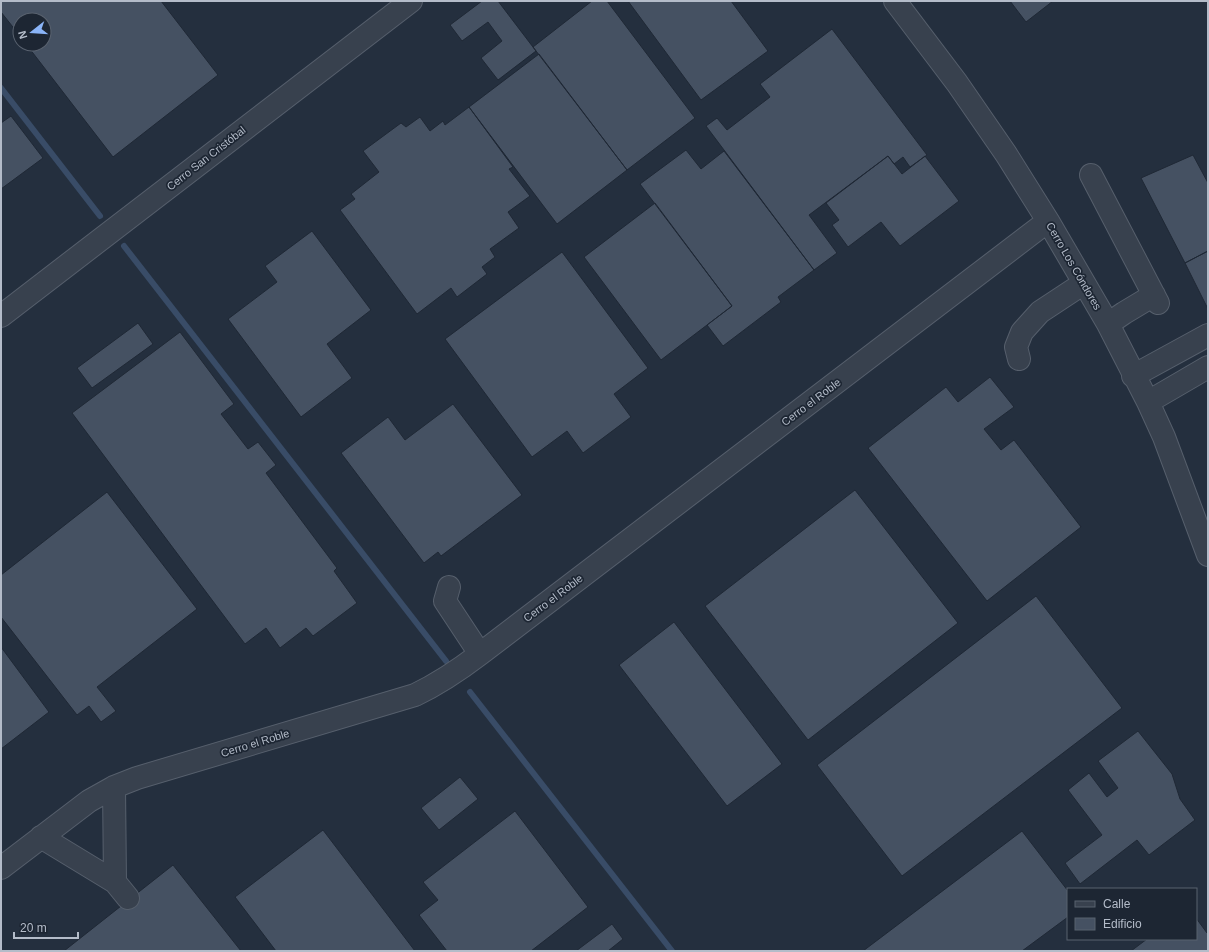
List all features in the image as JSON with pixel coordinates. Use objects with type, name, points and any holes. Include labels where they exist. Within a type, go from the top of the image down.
[{"type":"street","name":"Cerro San Cristóbal","points":[[1,316],[411,1]]},
{"type":"street","name":"Cerro Los Cóndores","points":[[895,1],[966,96],[1006,154],[1048,221],[1108,324],[1133,376],[1148,402],[1176,468],[1208,555]]},
{"type":"street","points":[[1091,175],[1156,299],[1124,313],[1108,324]]},
{"type":"street","name":"Cerro el Roble","points":[[1,868],[89,801],[114,787],[137,778],[415,695],[439,683],[459,670],[1048,221]]},
{"type":"street","points":[[1019,359],[1016,347],[1022,332],[1040,312],[1084,283]]},
{"type":"street","points":[[1133,376],[1208,335]]},
{"type":"street","points":[[1148,402],[1208,367]]},
{"type":"street","points":[[449,587],[445,601],[480,654]]},
{"type":"street","points":[[40,837],[121,890],[114,787]]},
{"type":"building","points":[[1,1],[161,1],[218,75],[113,157],[32,52],[52,52],[52,12],[12,12],[12,26],[1,12]]},
{"type":"building","points":[[482,1],[498,1],[536,51],[498,80],[481,58],[502,41],[488,22],[462,41],[450,25]]},
{"type":"building","points":[[592,1],[607,1],[695,118],[627,170],[533,47]]},
{"type":"building","points":[[628,1],[731,1],[768,51],[701,100]]},
{"type":"building","points":[[1010,1],[1053,1],[1026,22]]},
{"type":"building","points":[[832,29],[927,155],[910,167],[903,157],[894,164],[888,156],[809,215],[837,253],[814,270],[706,126],[717,118],[727,130],[770,97],[760,84]]},
{"type":"building","points":[[539,54],[627,170],[557,224],[469,107]]},
{"type":"building","points":[[469,107],[513,167],[509,169],[530,196],[508,212],[519,228],[490,249],[495,257],[482,267],[487,274],[457,297],[451,288],[417,314],[340,210],[355,199],[351,194],[379,172],[363,151],[401,123],[406,127],[420,117],[430,131],[443,121],[445,125]]},
{"type":"building","points":[[11,116],[43,158],[1,189],[1,123]]},
{"type":"building","points":[[686,150],[701,169],[724,151],[814,270],[778,297],[781,302],[723,346],[707,325],[732,306],[640,184]]},
{"type":"building","points":[[1193,155],[1208,183],[1208,251],[1185,263],[1141,178]]},
{"type":"building","points":[[888,156],[902,174],[925,156],[959,201],[900,246],[881,222],[848,247],[832,225],[839,220],[826,203]]},
{"type":"building","points":[[655,203],[732,306],[661,360],[584,257]]},
{"type":"building","points":[[312,231],[371,310],[327,344],[352,378],[301,417],[228,319],[277,282],[265,266]]},
{"type":"building","points":[[1208,251],[1208,309],[1185,263]]},
{"type":"building","points":[[562,252],[648,368],[614,394],[631,417],[583,453],[567,431],[532,457],[445,339]]},
{"type":"building","points":[[138,323],[153,344],[92,388],[77,368]]},
{"type":"building","points":[[180,332],[234,404],[221,414],[248,449],[258,442],[276,465],[266,473],[337,568],[334,571],[357,603],[313,636],[306,628],[280,648],[266,628],[245,644],[72,413]]},
{"type":"building","points":[[990,377],[1014,407],[984,429],[1001,450],[1014,440],[1081,527],[987,601],[868,448],[946,387],[958,402]]},
{"type":"building","points":[[453,404],[522,495],[441,556],[438,552],[424,563],[341,453],[388,417],[405,440]]},
{"type":"building","points":[[855,490],[958,623],[808,740],[705,606]]},
{"type":"building","points":[[107,492],[197,609],[97,687],[116,711],[101,722],[89,706],[77,715],[1,617],[1,575]]},
{"type":"building","points":[[1036,596],[1122,708],[902,876],[817,765]]},
{"type":"building","points":[[674,622],[782,764],[727,806],[619,665]]},
{"type":"building","points":[[1,647],[49,712],[1,749]]},
{"type":"building","points":[[1138,731],[1172,774],[1180,799],[1195,820],[1149,855],[1137,840],[1080,884],[1065,863],[1102,835],[1068,790],[1089,773],[1107,797],[1118,788],[1098,761]]},
{"type":"building","points":[[460,777],[478,799],[439,830],[421,808]]},
{"type":"building","points":[[515,811],[588,907],[531,951],[447,951],[419,915],[438,900],[423,882]]},
{"type":"building","points":[[323,830],[415,951],[276,951],[235,897]]},
{"type":"building","points":[[1022,831],[1067,890],[1067,918],[1022,951],[863,951]]},
{"type":"building","points":[[173,865],[241,951],[64,951]]},
{"type":"building","points":[[1197,919],[1208,933],[1208,951],[1131,951],[1146,940],[1197,940]]},
{"type":"building","points":[[612,924],[623,939],[608,951],[576,951]]},
{"type":"waterway","points":[[1,88],[100,216]]},
{"type":"waterway","points":[[124,246],[446,661]]},
{"type":"waterway","points":[[470,692],[672,951]]}]
